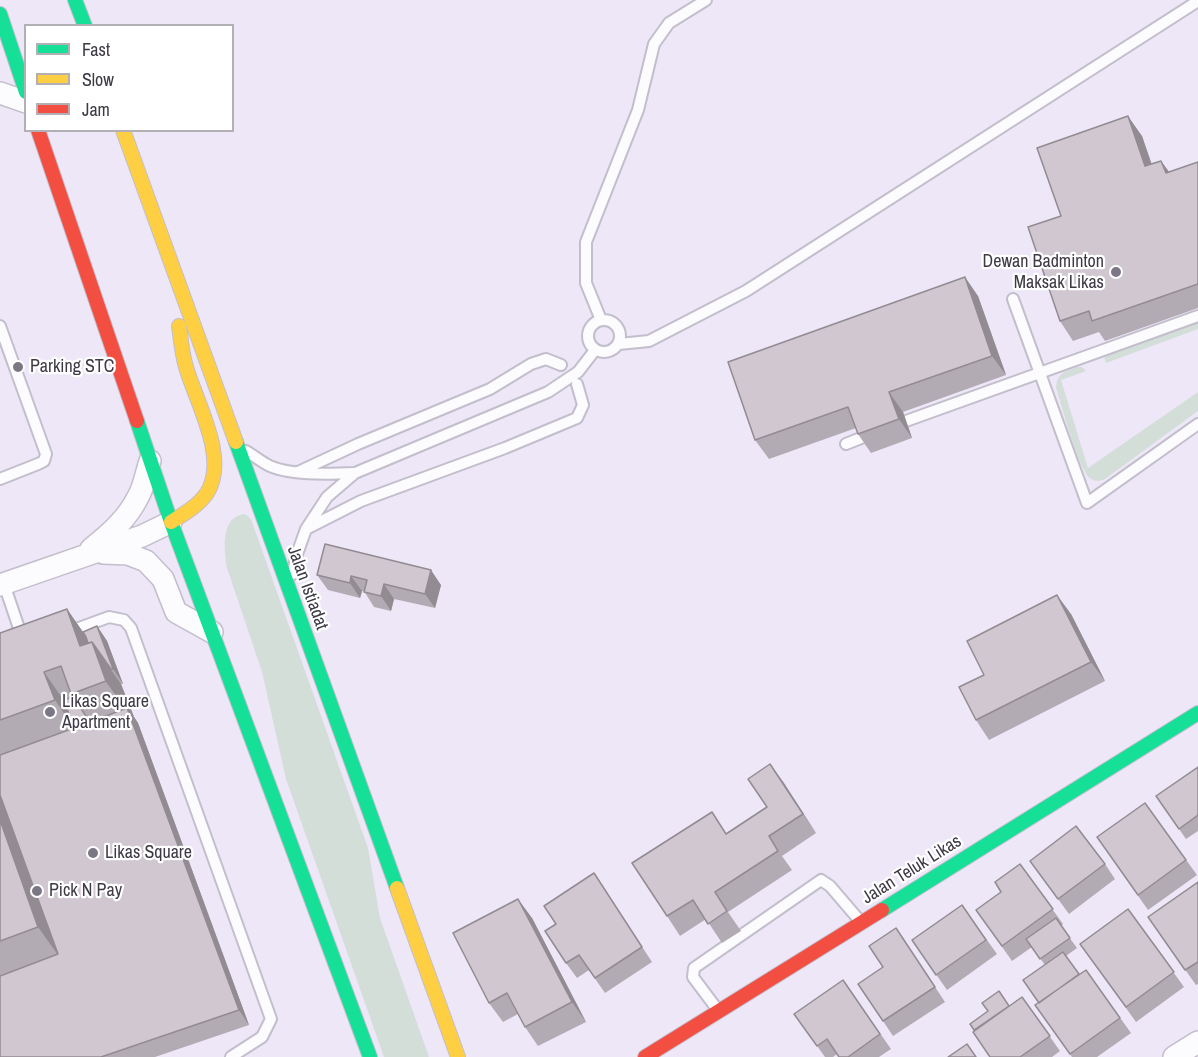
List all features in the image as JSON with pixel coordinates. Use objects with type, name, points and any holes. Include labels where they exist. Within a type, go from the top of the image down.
[{"type":"main road","points":[[75,0],[84,24]]},
{"type":"main road","points":[[1,24],[24,87]]},
{"type":"main road","points":[[39,132],[171,522],[370,1057]]},
{"type":"main road","name":"Jalan Istiadat","points":[[124,132],[459,1054]]},
{"type":"main road","points":[[165,246],[186,369],[211,434],[216,456],[215,473],[210,488],[184,515],[171,522]]},
{"type":"main road","name":"Jalan Teluk Likas","points":[[645,1057],[1198,713]]},
{"type":"street","points":[[0,93],[24,101]]},
{"type":"street","points":[[89,555],[128,515],[140,495],[150,461]]},
{"type":"street","points":[[2,584],[142,536],[171,522]]},
{"type":"street","points":[[89,555],[128,554],[146,561],[163,579],[176,612],[212,632]]},
{"type":"street","points":[[1174,1057],[1198,1042]]},
{"type":"lane","points":[[601,320],[586,283],[586,242],[638,110],[654,44],[669,23],[706,0]]},
{"type":"lane","points":[[619,344],[649,341],[746,291],[1198,1]]},
{"type":"lane","points":[[1013,299],[1087,503],[1198,424]]},
{"type":"lane","points":[[906,421],[1198,316]]},
{"type":"lane","points":[[601,320],[612,321],[619,328],[621,339],[619,344],[605,353],[594,350],[588,341],[592,325],[601,320]]},
{"type":"lane","points":[[0,326],[46,454],[44,461],[39,464],[0,479]]},
{"type":"lane","points":[[290,592],[296,556],[306,529],[327,497],[355,473],[548,392],[578,372],[594,350]]},
{"type":"lane","points":[[298,472],[358,444],[490,390],[531,364],[546,359],[561,365]]},
{"type":"lane","points":[[306,529],[361,501],[505,448],[577,418],[583,405],[577,384]]},
{"type":"lane","points":[[846,444],[866,436]]},
{"type":"lane","points":[[236,444],[268,465],[298,472],[355,473]]},
{"type":"lane","points":[[2,584],[26,646]]},
{"type":"lane","points":[[57,635],[109,617],[124,620],[131,628],[271,1020],[262,1037],[231,1057]]},
{"type":"lane","points":[[719,1011],[693,977],[694,968],[821,880],[830,886],[862,922]]},
{"type":"shaded area","points":[[1198,322],[1198,329],[1106,363],[1104,356]]},
{"type":"shaded area","points":[[1082,367],[1086,371],[1061,380],[1088,468],[1198,392],[1198,411],[1105,479],[1093,480],[1086,474],[1081,464],[1056,387],[1060,375]]},
{"type":"shaded area","points":[[245,514],[251,519],[368,848],[380,918],[429,1057],[384,1057],[286,779],[262,672],[227,568],[225,544],[228,527],[237,516]]},
{"type":"building","points":[[1128,116],[1145,166],[1161,161],[1166,173],[1198,162],[1198,284],[1092,321],[1089,311],[1060,321],[1028,227],[1061,216],[1037,148]]},
{"type":"building","points":[[965,277],[992,356],[889,392],[899,419],[858,434],[848,407],[755,440],[728,362]]},
{"type":"building","points":[[325,544],[431,570],[425,594],[384,584],[381,596],[364,592],[367,580],[351,576],[350,583],[317,575]]},
{"type":"building","points":[[1057,595],[1091,662],[976,720],[959,687],[984,675],[967,641]]},
{"type":"building","points":[[67,609],[80,646],[92,642],[106,681],[71,694],[61,666],[44,672],[55,700],[0,720],[0,633]]},
{"type":"building","points":[[97,626],[113,669],[92,642],[88,643],[83,632]]},
{"type":"building","name":"Likas Square","points":[[73,697],[90,722],[127,708],[239,1010],[101,1057],[0,1057],[0,976],[58,954],[0,795],[0,755],[74,728],[64,700]]},
{"type":"building","points":[[770,764],[803,814],[769,836],[778,851],[715,892],[727,911],[708,924],[693,900],[667,916],[632,863],[712,812],[726,834],[767,807],[748,779]]},
{"type":"building","points":[[1198,767],[1198,815],[1179,829],[1156,796]]},
{"type":"building","points":[[1145,803],[1186,860],[1138,895],[1097,837]]},
{"type":"building","points":[[0,820],[38,927],[0,941]]},
{"type":"building","points":[[1076,826],[1105,864],[1058,899],[1030,861]]},
{"type":"building","points":[[1020,864],[1053,909],[1002,946],[976,910],[1001,892],[995,882]]},
{"type":"building","points":[[594,873],[642,947],[595,978],[579,955],[566,963],[545,931],[556,924],[544,906]]},
{"type":"building","points":[[1198,882],[1198,962],[1185,970],[1148,917]]},
{"type":"building","points":[[518,899],[572,1002],[525,1027],[507,993],[489,1003],[453,933]]},
{"type":"building","points":[[962,905],[986,940],[936,975],[912,940]]},
{"type":"building","points":[[1128,909],[1174,972],[1126,1007],[1080,944]]},
{"type":"building","points":[[1056,918],[1070,938],[1040,959],[1026,939]]},
{"type":"building","points":[[896,928],[935,987],[883,1021],[858,984],[883,967],[869,946]]},
{"type":"building","points":[[1063,952],[1079,974],[1039,1003],[1023,980]]},
{"type":"building","points":[[1086,970],[1120,1018],[1070,1054],[1035,1005]]},
{"type":"building","points":[[843,980],[880,1034],[848,1057],[839,1057],[827,1039],[817,1046],[794,1014]]},
{"type":"building","points":[[999,991],[1009,1006],[974,1030],[970,1024],[988,1011],[982,1003]]},
{"type":"building","points":[[1022,997],[1050,1036],[1020,1057],[990,1057],[973,1032]]},
{"type":"building","points":[[967,1044],[976,1057],[948,1057]]},
{"type":"traffic: fast","points":[[75,0],[84,24]]},
{"type":"traffic: fast","points":[[0,14],[24,86]]},
{"type":"traffic: fast","points":[[137,421],[171,522],[370,1057]]},
{"type":"traffic: fast","points":[[236,442],[397,888]]},
{"type":"traffic: fast","points":[[882,910],[1198,713]]},
{"type":"traffic: slow","points":[[124,132],[236,442]]},
{"type":"traffic: slow","points":[[171,522],[195,506],[207,493],[213,479],[214,463],[213,447],[185,362],[179,326]]},
{"type":"traffic: slow","points":[[397,888],[458,1057]]},
{"type":"traffic: jam","points":[[39,132],[137,421]]},
{"type":"traffic: jam","points":[[645,1057],[882,910]]},
{"type":"place","name":"Dewan Badminton Maksak Likas","points":[[1116,272]]},
{"type":"place","name":"Parking STC","points":[[18,367]]},
{"type":"place","name":"Likas Square Apartment","points":[[50,712]]},
{"type":"place","name":"Likas Square","points":[[93,853]]},
{"type":"place","name":"Pick N Pay","points":[[37,891]]}]
